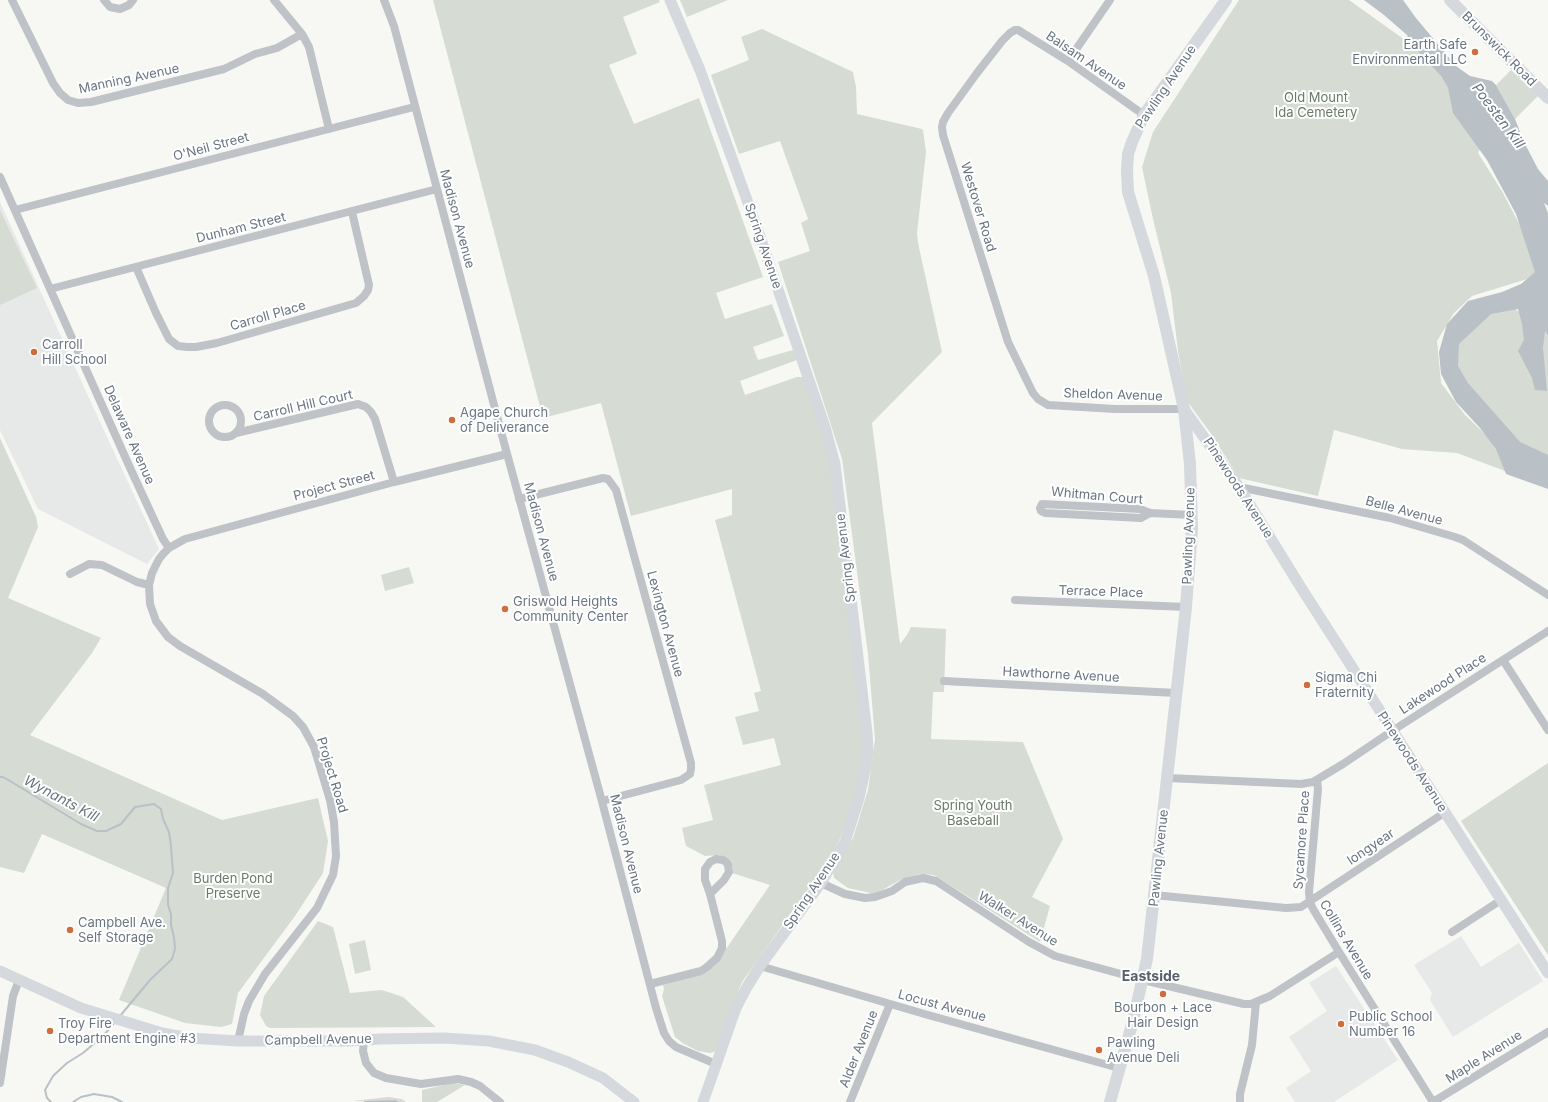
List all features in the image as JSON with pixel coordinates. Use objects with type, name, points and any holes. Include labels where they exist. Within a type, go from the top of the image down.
[{"type":"main road","name":"Pawling Avenue","points":[[1110,1102],[1147,960],[1186,607],[1192,515],[1190,464],[1184,409],[1154,276],[1128,192],[1126,170],[1128,154],[1144,115],[1226,0]]},
{"type":"main road","name":"Brunswick Road","points":[[1450,0],[1548,98]]},
{"type":"street","name":"Manning Avenue","points":[[12,0],[53,83],[60,93],[68,100],[78,103],[91,102],[224,69],[255,54],[277,48],[302,34]]},
{"type":"street","points":[[104,0],[110,7],[120,9],[129,6],[133,0]]},
{"type":"street","points":[[274,0],[302,34],[309,48],[329,129]]},
{"type":"street","name":"Madison Avenue","points":[[384,0],[394,26],[414,107],[602,801],[658,1014],[664,1033],[669,1042],[676,1047],[716,1064]]},
{"type":"street","name":"Spring Avenue","points":[[670,0],[700,70],[756,225],[825,427],[835,464],[868,750],[866,766],[854,817],[845,842],[821,883],[760,966],[747,987],[736,1008],[703,1102]]},
{"type":"street","points":[[1068,61],[1110,0]]},
{"type":"street","name":"Balsam Avenue","points":[[1012,31],[1018,30],[1068,61],[1144,115]]},
{"type":"street","name":"Westover Road","points":[[1012,31],[1002,41],[977,73],[948,113],[942,127],[943,135],[1008,342],[1033,392],[1042,402]]},
{"type":"street","name":"O'Neil Street","points":[[15,210],[414,107]]},
{"type":"street","name":"Delaware Avenue","points":[[0,177],[131,470],[163,539],[169,548]]},
{"type":"street","name":"Dunham Street","points":[[50,289],[437,189]]},
{"type":"street","name":"Carroll Place","points":[[136,267],[169,339],[178,346],[187,347],[217,343],[356,303],[364,296],[368,290],[369,284],[352,212]]},
{"type":"street","name":"Sheldon Avenue","points":[[1042,402],[1048,405],[1115,409],[1184,409]]},
{"type":"street","name":"Carroll Hill Court","points":[[236,433],[241,424],[241,418],[236,409],[226,405],[215,408],[209,417],[209,422],[212,432],[221,437],[232,436],[236,433],[358,404],[366,407],[375,419],[394,482]]},
{"type":"street","name":"Pinewoods Avenue","points":[[1184,409],[1239,487],[1444,813],[1548,973]]},
{"type":"street","name":"Project Street","points":[[169,548],[185,539],[394,482],[507,454]]},
{"type":"street","name":"Lexington Avenue","points":[[519,499],[595,479],[608,479],[616,490],[691,763],[690,774],[681,780],[602,801]]},
{"type":"street","name":"Belle Avenue","points":[[1239,487],[1390,518],[1455,537],[1463,540],[1548,595]]},
{"type":"street","name":"Whitman Court","points":[[1150,513],[1141,518],[1045,513],[1041,511],[1040,508],[1042,504],[1140,509],[1150,513],[1192,515]]},
{"type":"street","name":"Project Road","points":[[169,548],[159,559],[152,573],[150,585],[150,604],[152,612],[160,628],[168,637],[180,646],[263,694],[293,716],[303,727],[314,747],[331,806],[336,844],[333,875],[317,908],[265,974],[249,1001],[244,1014],[238,1041]]},
{"type":"street","points":[[70,574],[89,564],[102,565],[137,582],[150,585]]},
{"type":"street","name":"Terrace Place","points":[[1015,600],[1186,607]]},
{"type":"street","name":"Lakewood Place","points":[[1168,778],[1301,784],[1317,780],[1548,631]]},
{"type":"street","points":[[1503,660],[1548,730]]},
{"type":"street","name":"Hawthorne Avenue","points":[[944,681],[1176,693]]},
{"type":"street","name":"Sycamore Place","points":[[1310,902],[1309,892],[1318,789],[1317,780]]},
{"type":"street","name":"longyear","points":[[1310,902],[1444,813]]},
{"type":"street","name":"Walker Avenue","points":[[821,883],[845,894],[865,898],[875,897],[892,891],[905,882],[923,878],[936,881],[1029,942],[1054,956],[1143,980],[1244,1004],[1251,1004],[1270,996],[1339,952]]},
{"type":"street","points":[[650,984],[701,970],[717,958],[722,948],[722,941],[710,894]]},
{"type":"street","name":"Collins Avenue","points":[[1154,895],[1286,908],[1301,907],[1310,902],[1339,952],[1433,1102]]},
{"type":"street","points":[[1452,932],[1501,900]]},
{"type":"street","name":"Locust Avenue","points":[[760,966],[1119,1068]]},
{"type":"street","name":"Campbell Avenue","points":[[0,971],[81,1008],[162,1033],[190,1038],[238,1041],[444,1038],[488,1041],[535,1050],[568,1062],[603,1078],[634,1102]]},
{"type":"street","points":[[0,1083],[13,996],[19,980]]},
{"type":"street","points":[[1240,1102],[1240,1094],[1252,1045],[1256,1002]]},
{"type":"street","name":"Alder Avenue","points":[[850,1102],[890,1004]]},
{"type":"street","name":"Maple Avenue","points":[[1433,1102],[1548,1032]]},
{"type":"street","points":[[364,1040],[363,1051],[366,1063],[374,1073],[386,1078],[421,1084],[458,1079],[480,1086],[500,1102]]},
{"type":"shaded area","name":"Carroll Hill School","points":[[0,202],[159,549],[147,564],[38,509],[0,430]]},
{"type":"shaded area","points":[[1461,936],[1481,967],[1519,943],[1543,981],[1453,1037],[1430,1000],[1432,993],[1414,965]]},
{"type":"shaded area","name":"Public School Number 16","points":[[1336,966],[1398,1060],[1334,1102],[1295,1102],[1286,1088],[1311,1071],[1289,1037],[1327,1011],[1309,983]]},
{"type":"green space","points":[[433,0],[659,0],[660,2],[623,17],[637,54],[609,65],[634,124],[699,98],[763,277],[716,293],[725,319],[772,304],[784,336],[753,347],[758,360],[793,350],[797,360],[740,381],[745,395],[797,377],[804,377],[831,462],[864,744],[861,773],[848,818],[839,841],[829,860],[742,982],[716,1051],[710,1053],[698,1051],[684,1044],[675,1037],[662,996],[664,989],[663,985],[701,975],[715,965],[770,885],[732,873],[733,868],[726,858],[719,855],[705,856],[686,846],[682,828],[713,820],[704,785],[781,765],[774,738],[743,745],[735,717],[759,711],[754,693],[761,691],[715,520],[732,515],[732,489],[631,516],[601,403],[543,418]]},
{"type":"green space","points":[[680,0],[728,0],[687,17]]},
{"type":"green space","name":"Old Mount Ida Cemetery","points":[[1239,0],[1349,0],[1412,45],[1441,76],[1460,108],[1454,113],[1480,149],[1478,153],[1503,193],[1526,237],[1540,275],[1472,296],[1454,313],[1437,341],[1441,383],[1465,415],[1502,450],[1545,486],[1457,453],[1402,449],[1334,430],[1318,496],[1239,478],[1212,435],[1187,401],[1178,351],[1171,293],[1142,167],[1153,132]]},
{"type":"green space","name":"Spring Youth Baseball","points":[[762,29],[853,72],[856,87],[857,114],[923,130],[926,152],[917,233],[942,352],[872,423],[900,644],[911,627],[946,629],[944,692],[933,692],[931,739],[1023,742],[1063,839],[1032,897],[1050,906],[1040,942],[934,875],[920,874],[900,880],[875,894],[848,888],[834,878],[833,871],[853,838],[868,790],[875,739],[868,654],[842,459],[778,262],[810,251],[801,223],[808,219],[780,141],[739,154],[711,75],[749,60],[741,37]]},
{"type":"green space","points":[[1511,70],[1538,96],[1515,119],[1496,85]]},
{"type":"green space","points":[[0,210],[37,288],[0,305]]},
{"type":"green space","points":[[1514,308],[1544,331],[1548,322],[1548,469],[1526,456],[1467,387],[1457,365],[1459,342],[1489,312]]},
{"type":"green space","name":"Burden Pond Preserve","points":[[0,438],[36,517],[38,527],[8,598],[101,638],[92,653],[30,735],[222,820],[318,798],[328,841],[323,873],[295,916],[238,993],[232,1024],[221,1027],[185,1023],[119,1000],[166,888],[42,834],[24,873],[0,867]]},
{"type":"green space","points":[[409,567],[414,583],[385,591],[381,575]]},
{"type":"green space","points":[[1548,763],[1548,955],[1461,821]]},
{"type":"green space","points":[[318,921],[333,927],[350,993],[382,990],[403,997],[436,1027],[270,1028],[266,1026],[260,1015],[264,996]]},
{"type":"green space","points":[[365,940],[371,970],[355,974],[349,944]]},
{"type":"green space","points":[[453,1083],[465,1085],[437,1102],[422,1102],[422,1090]]},
{"type":"green space","points":[[389,1097],[402,1099],[406,1102],[352,1101]]},
{"type":"water","name":"Poesten Kill","points":[[1364,0],[1403,0],[1456,66],[1470,76],[1492,81],[1496,85],[1515,119],[1524,142],[1538,169],[1548,181],[1548,206],[1544,203],[1548,213],[1548,335],[1545,331],[1543,348],[1547,391],[1535,390],[1532,378],[1518,351],[1524,340],[1518,309],[1491,314],[1459,344],[1458,366],[1468,383],[1520,442],[1548,455],[1548,489],[1506,474],[1496,449],[1480,428],[1456,402],[1441,374],[1439,352],[1447,324],[1468,301],[1502,292],[1521,284],[1535,272],[1516,214],[1487,160],[1453,113],[1448,88],[1441,76],[1412,45],[1407,35]]},
{"type":"waterway","name":"Wynants Kill","points":[[0,777],[10,781],[81,824],[97,831],[106,831],[121,824],[135,807],[154,804],[161,809],[163,819],[169,832],[171,846],[173,873],[168,888],[168,905],[171,914],[171,925],[175,949],[172,959],[150,980],[120,1016]]},
{"type":"waterway","name":"Wynants Kill","points":[[51,1102],[47,1098],[45,1090],[53,1076],[67,1063],[83,1053],[104,1035],[115,1022]]},
{"type":"waterway","name":"Wynants Kill","points":[[73,1102],[81,1097],[94,1094],[112,1097],[122,1102]]},
{"type":"waterway","name":"Wynants Kill","points":[[365,1102],[397,1102]]},
{"type":"place","name":"Earth Safe Environmental LLC","points":[[1475,52]]},
{"type":"place","name":"Carroll Hill School","points":[[34,352]]},
{"type":"place","name":"Agape Church of Deliverance","points":[[452,420]]},
{"type":"place","name":"Griswold Heights Community Center","points":[[505,609]]},
{"type":"place","name":"Sigma Chi Fraternity","points":[[1307,685]]},
{"type":"place","name":"Campbell Ave. Self Storage","points":[[70,930]]},
{"type":"place","name":"Bourbon + Lace Hair Design","points":[[1163,994]]},
{"type":"place","name":"Public School Number 16","points":[[1341,1024]]},
{"type":"place","name":"Troy Fire Department Engine #3","points":[[50,1031]]},
{"type":"place","name":"Pawling Avenue Deli","points":[[1099,1050]]},
{"type":"district","name":"Eastside","points":[[1151,977]]}]
